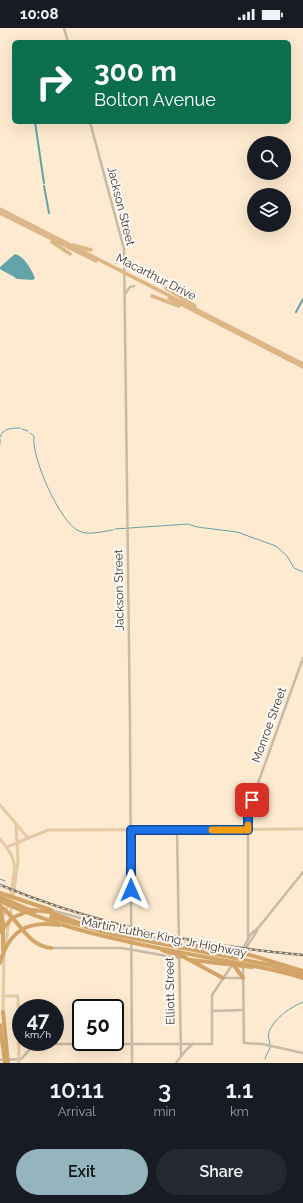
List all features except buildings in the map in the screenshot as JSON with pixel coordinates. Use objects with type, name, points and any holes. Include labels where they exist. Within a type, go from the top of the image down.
[{"type":"highway","name":"Macarthur Drive","points":[[0,209],[152,288],[210,315],[303,367]]},
{"type":"highway","name":"Macarthur Drive","points":[[0,213],[97,260]]},
{"type":"highway","points":[[41,234],[70,254]]},
{"type":"highway","points":[[68,244],[91,250]]},
{"type":"highway","name":"Macarthur Drive","points":[[152,288],[196,313],[303,364]]},
{"type":"highway","points":[[166,288],[210,315]]},
{"type":"highway","points":[[152,296],[196,313]]},
{"type":"highway","points":[[0,893],[6,900],[18,899],[51,910]]},
{"type":"highway","name":"Martin Luther King, Jr Highway","points":[[0,897],[17,906],[78,930],[275,970],[303,978]]},
{"type":"highway","name":"Martin Luther King, Jr Highway","points":[[0,900],[6,900]]},
{"type":"highway","points":[[1,906],[4,923],[2,964]]},
{"type":"highway","points":[[1,906],[35,943],[51,948]]},
{"type":"highway","points":[[0,931],[14,916],[37,910],[62,916],[112,934]]},
{"type":"highway","name":"Martin Luther King, Jr Highway","points":[[44,916],[112,934],[270,965],[303,975]]},
{"type":"highway","points":[[0,920],[0,931]]},
{"type":"highway","points":[[2,964],[8,941],[24,928],[37,924],[51,924],[78,930]]},
{"type":"highway","points":[[133,941],[136,944],[177,954],[223,978]]},
{"type":"highway","points":[[156,943],[236,956],[240,954]]},
{"type":"highway","points":[[179,943],[232,951],[274,961],[303,971]]},
{"type":"highway","points":[[212,951],[223,954],[233,964],[243,978]]},
{"type":"highway","points":[[178,958],[275,970]]},
{"type":"highway","points":[[3,1012],[7,1045],[7,1063]]},
{"type":"highway","points":[[0,1026],[7,1063]]},
{"type":"main road","points":[[64,28],[67,40]]},
{"type":"main road","name":"Jackson Street","points":[[91,124],[123,243],[124,253],[131,830],[132,1063]]},
{"type":"main road","points":[[116,263],[120,261],[124,253]]},
{"type":"main road","points":[[124,294],[130,286],[134,286]]},
{"type":"main road","name":"Monroe Street","points":[[247,941],[250,929],[249,808],[303,658]]},
{"type":"main road","points":[[0,805],[28,838]]},
{"type":"main road","points":[[3,1012],[1,996],[2,964],[16,874],[16,825]]},
{"type":"main road","points":[[7,848],[48,830],[303,829]]},
{"type":"main road","name":"Elliott Street","points":[[177,830],[178,958],[181,1056]]},
{"type":"main road","points":[[0,839],[14,858],[9,906],[0,920]]},
{"type":"main road","points":[[19,1062],[33,1046],[37,1044],[212,1044],[212,995],[247,941],[303,872]]},
{"type":"main road","points":[[51,910],[131,932],[179,943]]},
{"type":"main road","points":[[259,927],[246,948],[243,965],[244,1043],[276,1046],[303,1053]]},
{"type":"main road","points":[[51,948],[131,949],[178,958]]},
{"type":"main road","points":[[223,978],[243,978]]},
{"type":"main road","points":[[1,996],[18,996],[19,1062]]},
{"type":"main road","points":[[212,1011],[243,1010]]},
{"type":"main road","points":[[176,1063],[190,1047],[196,1044]]},
{"type":"main road","points":[[0,1060],[19,1062]]},
{"type":"water","points":[[15,254],[22,257],[32,271],[35,278],[33,280],[17,279],[0,269],[0,267]]},
{"type":"waterway","points":[[35,124],[44,183]]},
{"type":"waterway","points":[[44,186],[49,213]]},
{"type":"waterway","points":[[296,312],[303,299]]},
{"type":"waterway","points":[[0,437],[6,430],[11,428],[20,428]]},
{"type":"waterway","points":[[22,429],[28,431]]},
{"type":"waterway","points":[[30,433],[34,436],[34,446],[37,459],[48,488],[71,525],[79,531],[87,533],[113,530]]},
{"type":"waterway","points":[[0,439],[0,444]]},
{"type":"waterway","points":[[115,529],[188,524],[197,527],[237,532],[276,546],[287,556],[294,568],[303,572]]},
{"type":"waterway","points":[[0,879],[5,881]]},
{"type":"waterway","points":[[265,1059],[270,1048],[269,1034],[271,1027],[283,1014],[303,1002]]},
{"type":"railway","points":[[0,885],[73,912],[149,932],[226,946],[303,955]]},
{"type":"slow traffic","points":[[212,830],[248,830],[248,825]]},
{"type":"route","points":[[131,890],[131,830],[248,830],[248,811],[252,800]]}]
